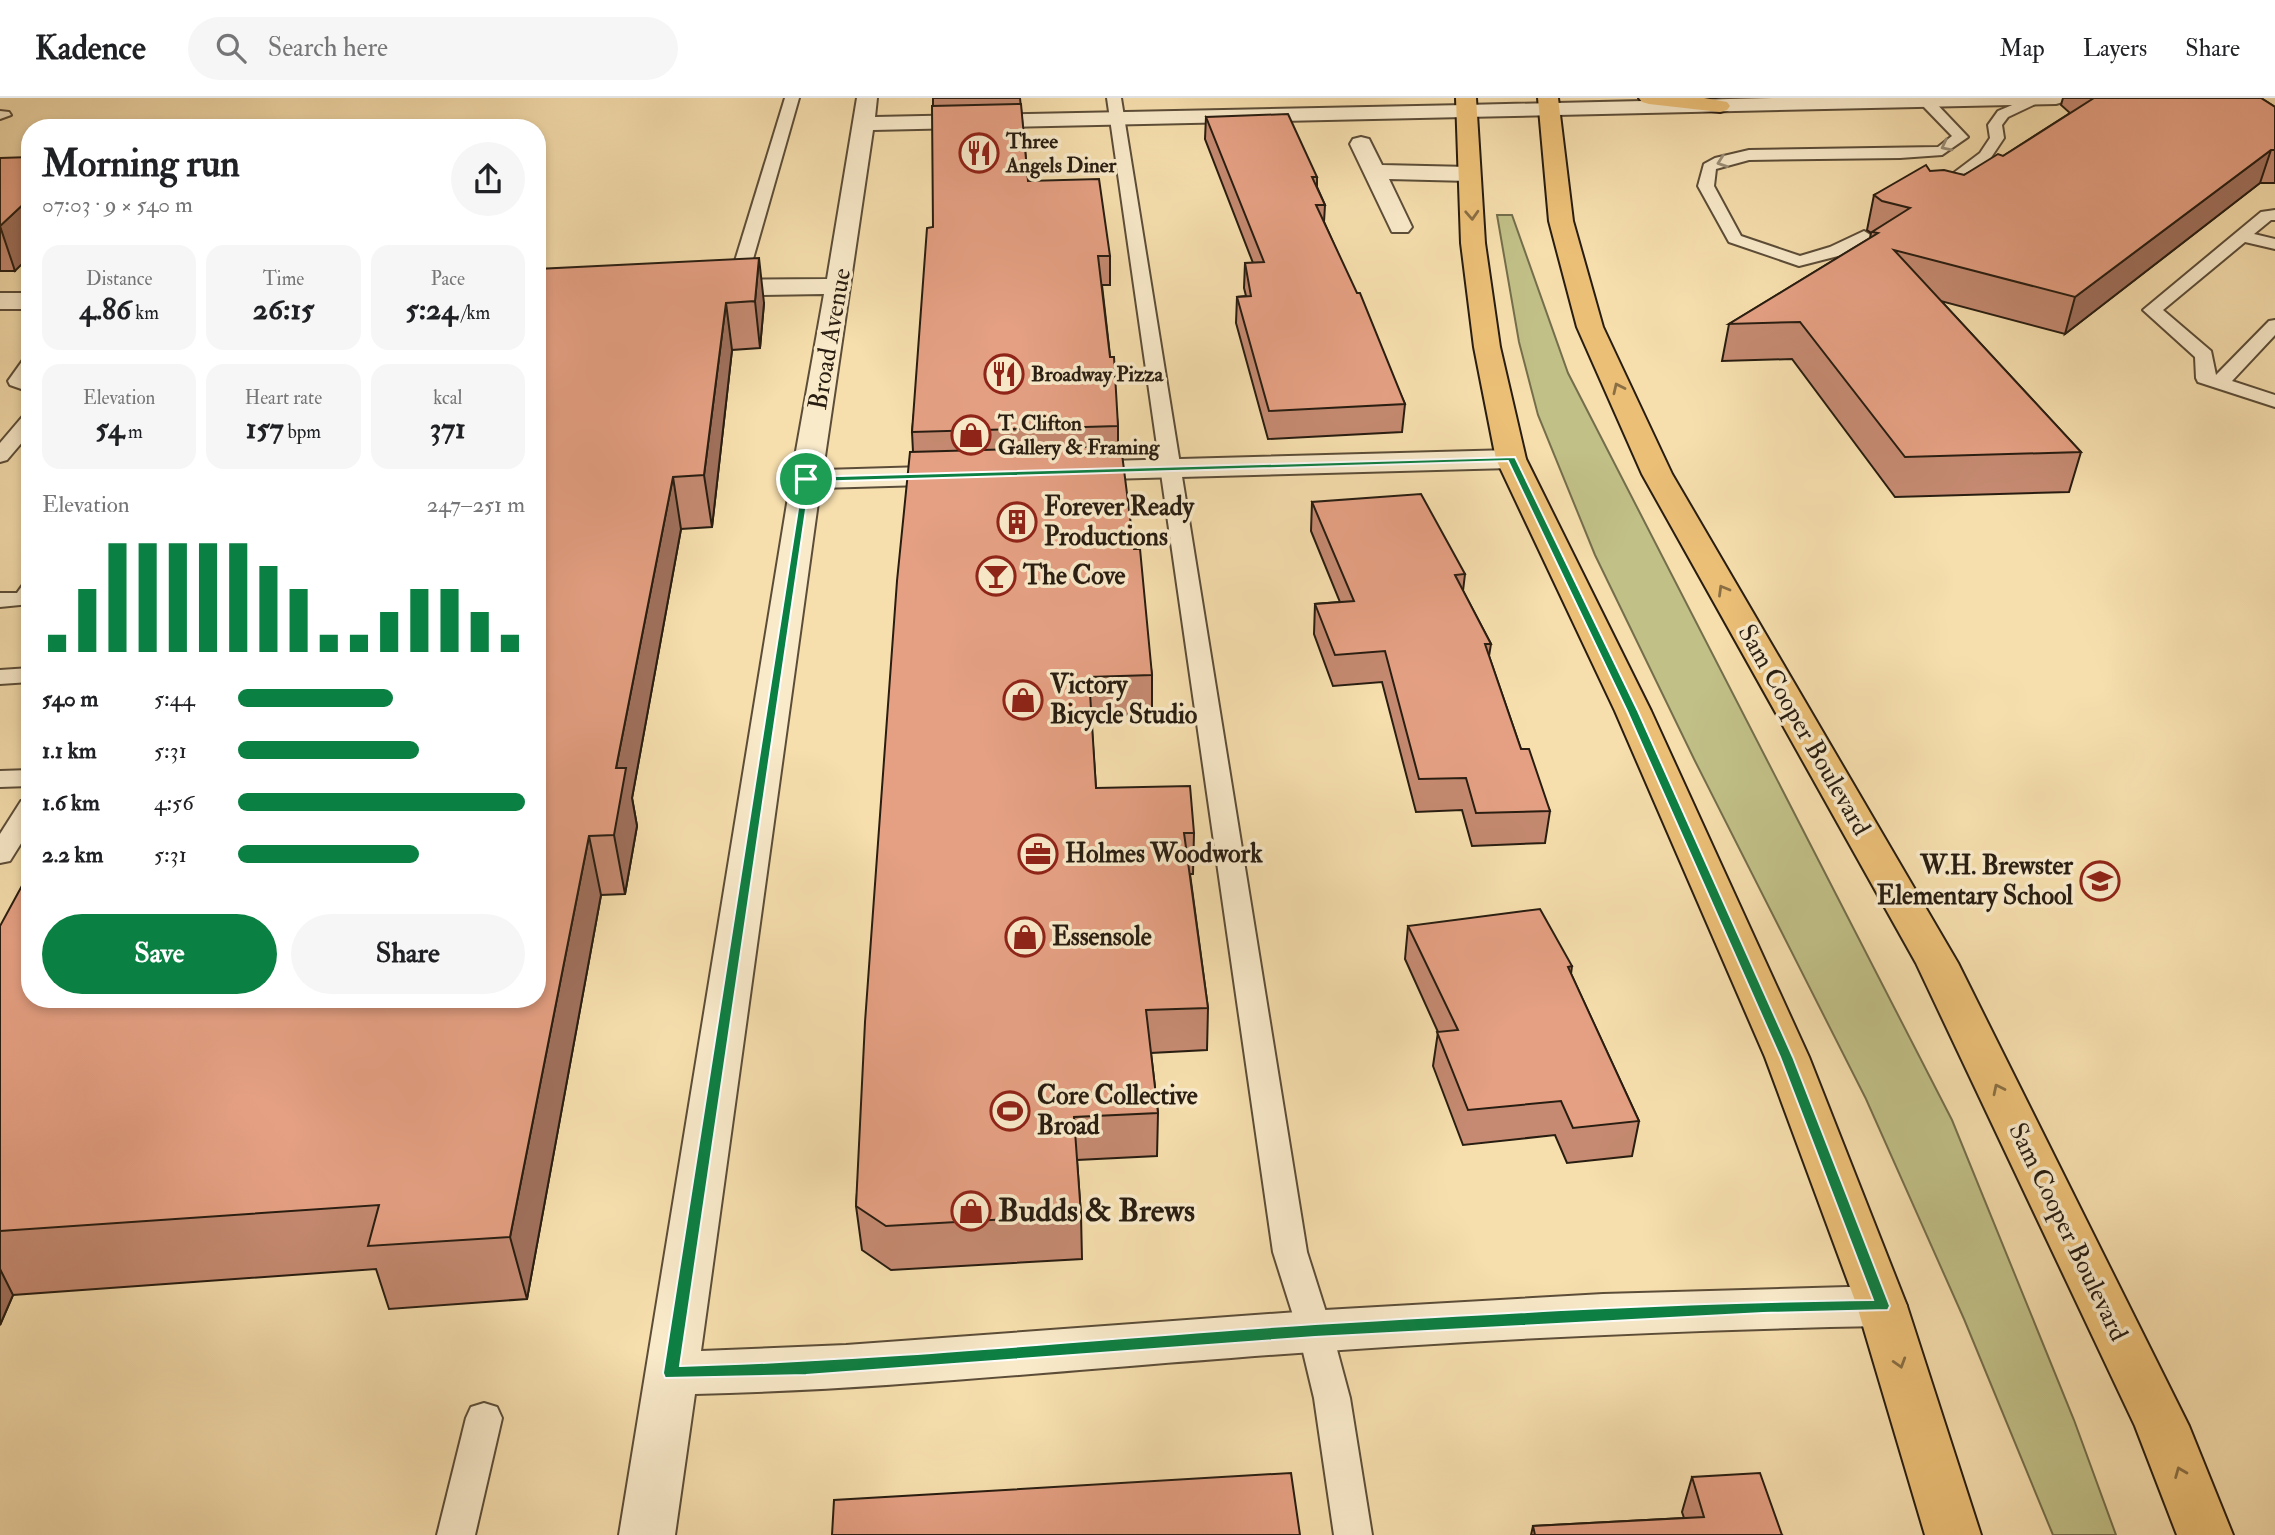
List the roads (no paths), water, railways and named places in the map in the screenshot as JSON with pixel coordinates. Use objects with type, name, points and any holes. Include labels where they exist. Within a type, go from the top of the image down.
[{"type":"main road","points":[[1649,98],[1720,106]]},
{"type":"main road","name":"Sam Cooper Boulevard","points":[[1549,104],[1561,221],[1590,327],[1657,474],[1937,963],[2162,1426],[2205,1535]]},
{"type":"main road","points":[[1466,105],[1473,243],[1487,347],[1511,459],[1633,711],[1787,1057],[1882,1306],[1953,1535]]},
{"type":"street","name":"Broad Avenue","points":[[647,1535],[806,479],[867,98]]},
{"type":"street","points":[[863,124],[1116,108],[1549,104],[1720,106],[1792,101],[2056,98]]},
{"type":"street","points":[[1361,144],[1400,227]]},
{"type":"street","points":[[1374,172],[1469,174]]},
{"type":"street","points":[[680,288],[839,286]]},
{"type":"street","points":[[0,302],[21,301]]},
{"type":"street","points":[[1037,472],[1511,459]]},
{"type":"street","points":[[806,479],[984,474]]},
{"type":"street","points":[[671,1373],[806,1369],[1315,1331],[1763,1307],[1882,1306]]},
{"type":"lane","points":[[736,287],[792,98]]},
{"type":"lane","points":[[1928,199],[1985,156],[1997,138],[1995,125],[2003,114],[2041,98]]},
{"type":"lane","points":[[1864,236],[1836,251],[1799,261],[1735,239],[1706,187],[1709,167],[1720,161],[1749,155],[1900,154],[1942,150],[1961,137],[1926,101]]},
{"type":"lane","points":[[1116,108],[1290,1252],[1315,1331],[1332,1398],[1353,1535]]},
{"type":"lane","points":[[2275,215],[2267,215],[2152,310],[2204,355],[2205,378],[2275,401]]},
{"type":"lane","points":[[2242,236],[2275,244]]},
{"type":"lane","points":[[2219,383],[2275,324]]},
{"type":"lane","points":[[0,456],[21,431]]},
{"type":"lane","points":[[0,600],[21,597]]},
{"type":"lane","points":[[0,677],[21,676]]},
{"type":"lane","points":[[0,779],[21,778]]},
{"type":"lane","points":[[0,855],[21,821]]},
{"type":"lane","points":[[456,1535],[484,1418]]},
{"type":"place","name":"Three Angels Diner","points":[[979,153]]},
{"type":"place","name":"Broadway Pizza","points":[[1004,374]]},
{"type":"place","name":"T. Clifton Gallery & Framing","points":[[971,435]]},
{"type":"place","name":"Forever Ready Productions","points":[[1017,522]]},
{"type":"place","name":"The Cove","points":[[996,576]]},
{"type":"place","name":"Victory Bicycle Studio","points":[[1023,700]]},
{"type":"place","name":"Holmes Woodwork","points":[[1038,854]]},
{"type":"place","name":"W.H. Brewster Elementary School","points":[[2100,881]]},
{"type":"place","name":"Essensole","points":[[1025,937]]},
{"type":"place","name":"Core Collective Broad","points":[[1010,1111]]},
{"type":"place","name":"Budds & Brews","points":[[971,1211]]}]
